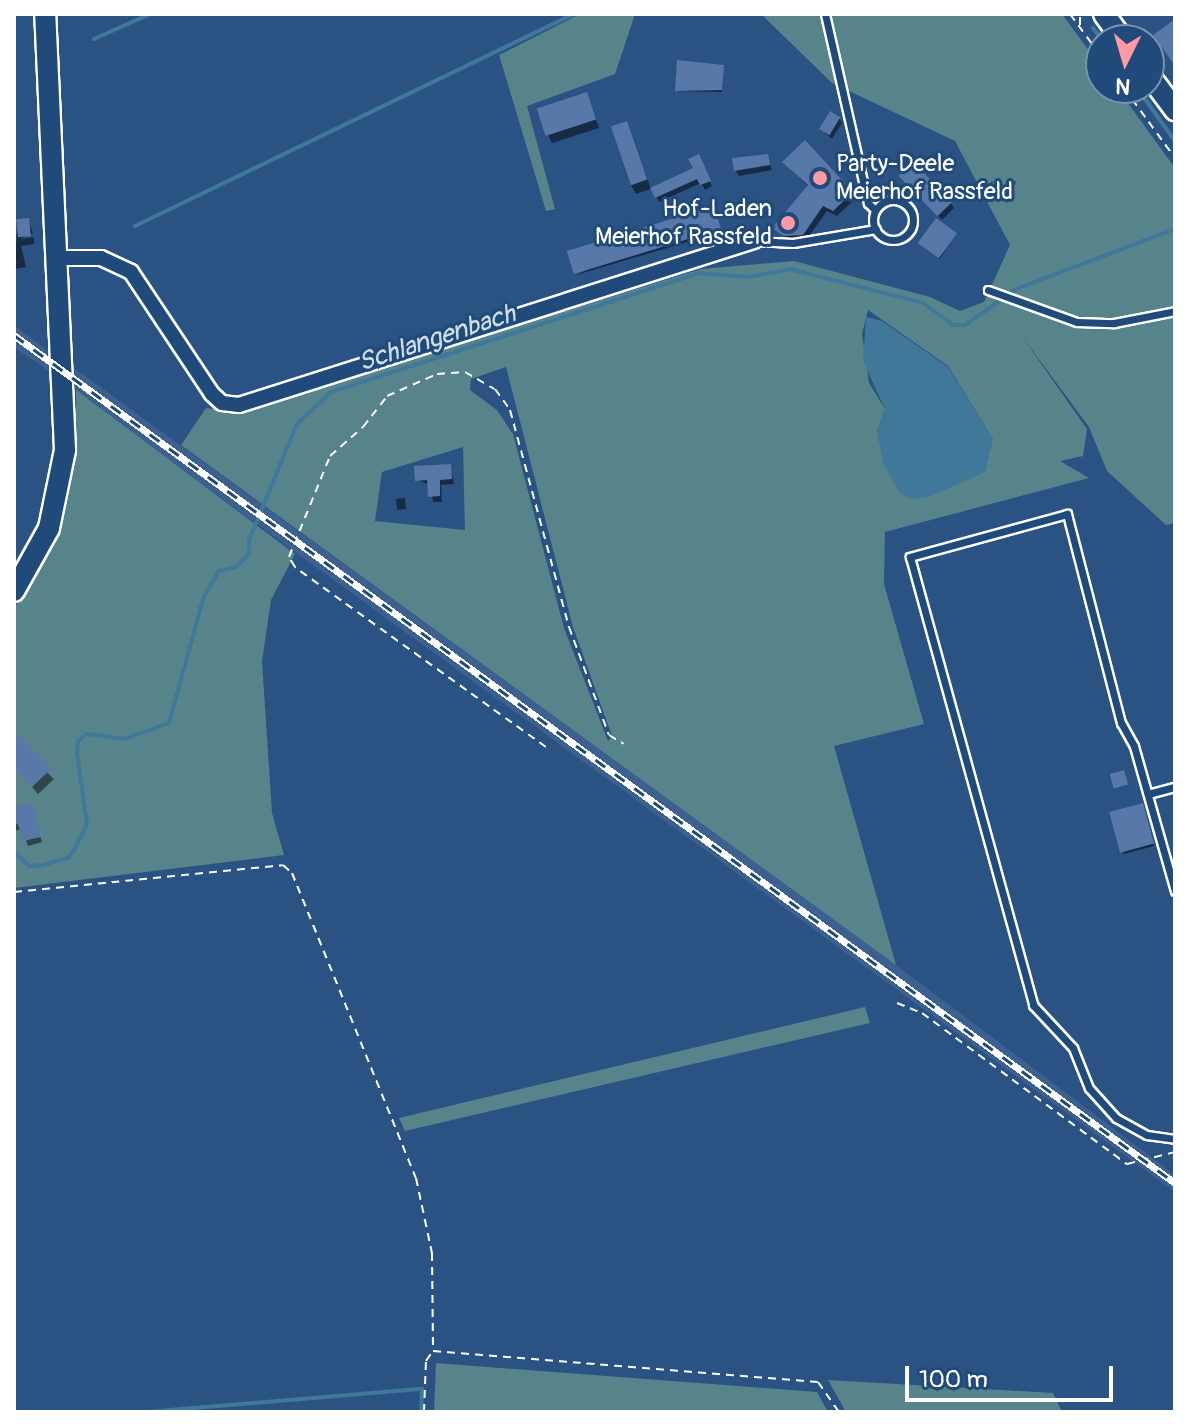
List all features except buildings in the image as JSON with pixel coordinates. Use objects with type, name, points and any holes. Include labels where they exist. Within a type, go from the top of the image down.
[{"type":"street","points":[[14,591],[49,528],[62,477],[66,416],[45,14]]},
{"type":"street","points":[[59,258],[101,258],[131,272],[212,394],[222,403],[239,405],[754,241]]},
{"type":"lane","points":[[825,14],[868,203],[875,210],[876,229]]},
{"type":"lane","points":[[754,241],[793,243],[876,229],[892,240],[902,238],[912,229],[914,215],[907,204],[894,199],[875,210]]},
{"type":"lane","points":[[988,290],[1077,322],[1114,323],[1175,311]]},
{"type":"lane","points":[[1175,891],[1148,794],[1121,723],[1067,514],[910,557],[1033,1005],[1079,1057],[1089,1088],[1116,1118],[1147,1135],[1175,1139]]},
{"type":"lane","points":[[1148,794],[1175,787]]},
{"type":"path","points":[[1070,14],[1085,34]]},
{"type":"path","points":[[1080,14],[1080,27]]},
{"type":"path","points":[[1136,104],[1175,158]]},
{"type":"path","points":[[546,747],[295,567],[289,557],[330,456],[363,427],[387,396],[437,374],[465,372],[495,389],[510,410],[569,627],[609,735],[624,744]]},
{"type":"path","points":[[14,892],[272,864],[292,873],[416,1178],[432,1253],[433,1351],[426,1361],[424,1412]]},
{"type":"path","points":[[897,1003],[922,1013],[1127,1164],[1175,1152]]},
{"type":"path","points":[[433,1351],[818,1382],[839,1412]]},
{"type":"shaded area","points":[[866,317],[882,321],[948,367],[993,439],[985,472],[928,497],[911,499],[900,493],[883,463],[877,431],[885,409],[863,361]]},
{"type":"shaded area","points":[[14,325],[47,350],[49,371],[14,347]]},
{"type":"shaded area","points":[[74,368],[896,965],[1175,1175],[1175,1192],[170,461],[76,390]]},
{"type":"green space","points":[[580,14],[635,14],[615,74],[527,106],[555,209],[546,211],[499,55]]},
{"type":"green space","points":[[761,14],[1062,14],[1085,45],[1085,104],[1129,104],[1175,168],[1175,523],[1166,525],[1107,471],[1089,427],[1021,335],[1087,429],[1083,456],[1060,461],[1089,478],[885,532],[884,584],[924,724],[834,746],[896,965],[181,445],[206,408],[240,412],[701,269],[794,261],[930,297],[960,311],[984,302],[1010,245],[955,141],[832,83]],"holes":[[[868,310],[948,366],[993,439],[877,431],[885,409],[869,383],[862,334]],[[506,367],[573,627],[612,736],[608,741],[564,628],[513,434],[497,410],[470,390],[471,379]],[[463,447],[465,530],[375,521],[382,472]]]},
{"type":"green space","points":[[76,390],[295,554],[271,600],[262,661],[272,813],[284,855],[14,888],[14,609],[60,528],[75,452]]},
{"type":"green space","points":[[865,1007],[870,1023],[405,1131],[399,1118]]},
{"type":"green space","points":[[436,1363],[817,1392],[828,1412],[434,1412]]},
{"type":"green space","points":[[828,1380],[1053,1393],[1062,1412],[846,1412]]},
{"type":"waterway","points":[[94,39],[150,14]]},
{"type":"waterway","points":[[135,226],[574,14]]},
{"type":"waterway","points":[[1148,104],[1175,141]]},
{"type":"waterway","name":"Schlangenbach","points":[[14,852],[29,866],[68,858],[74,850],[87,824],[77,753],[78,741],[86,734],[124,739],[169,723],[204,596],[219,571],[236,567],[249,554],[249,540],[297,424],[331,392],[700,273],[749,277],[790,269],[923,303],[953,325],[965,325],[1016,289],[1175,229]]},
{"type":"waterway","points":[[146,1412],[422,1389],[421,1412]]},
{"type":"railway","points":[[14,335],[1175,1183]]},
{"type":"place","name":"Party-Deele Meierhof Rassfeld","points":[[820,178]]},
{"type":"place","name":"Hof-Laden Meierhof Rassfeld","points":[[788,223]]}]
